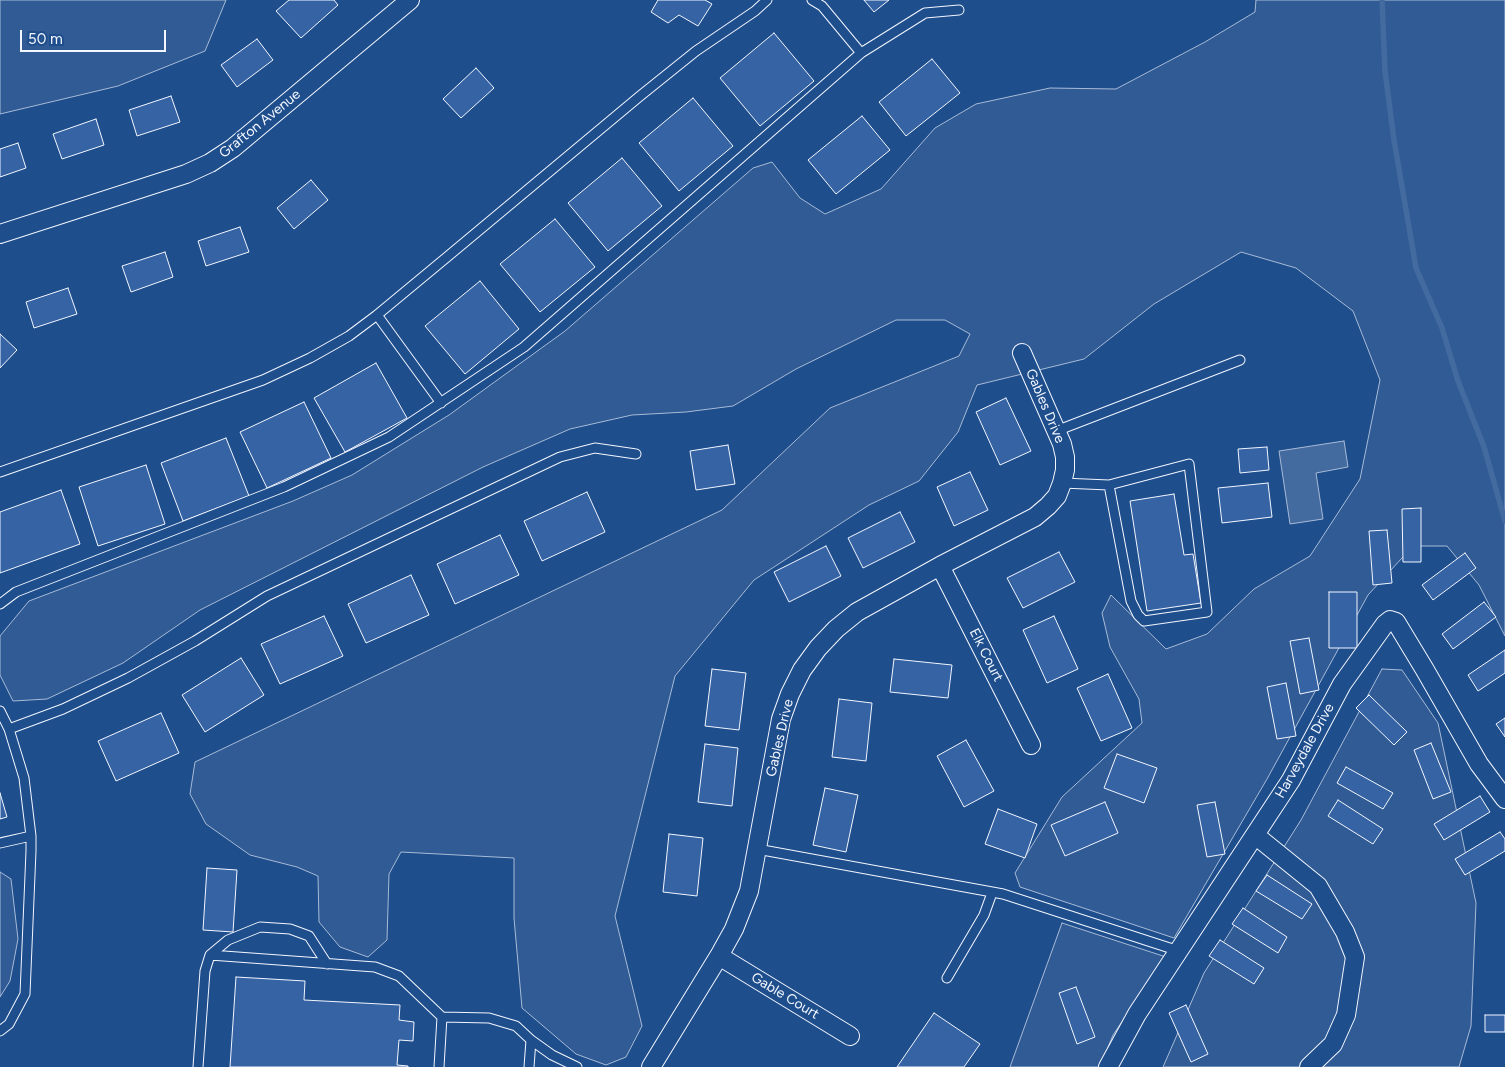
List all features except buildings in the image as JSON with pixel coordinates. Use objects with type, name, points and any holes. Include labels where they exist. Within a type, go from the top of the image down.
[{"type":"street","name":"Grafton Avenue","points":[[0,234],[186,174],[210,163],[233,148],[410,0]]},
{"type":"street","name":"Gables Drive","points":[[651,1067],[734,929],[748,892],[781,719],[790,694],[802,670],[818,648],[836,629],[857,612],[940,566],[1035,517],[1056,496],[1065,470],[1062,444],[1022,353]]},
{"type":"street","name":"Elk Court","points":[[940,566],[1031,745]]},
{"type":"street","name":"Harveydale Drive","points":[[1108,1067],[1137,1014],[1291,780],[1342,684],[1385,624],[1390,620],[1396,622],[1479,764],[1505,799]]},
{"type":"street","points":[[1255,835],[1318,886],[1345,932],[1356,957],[1346,1015],[1333,1044],[1309,1067]]},
{"type":"street","name":"Gable Court","points":[[719,956],[850,1036]]},
{"type":"lane","points":[[0,472],[263,380],[349,336],[377,315],[640,96],[696,51],[755,11],[767,0]]},
{"type":"lane","points":[[812,0],[822,6],[860,53]]},
{"type":"lane","points":[[0,604],[16,592],[284,487],[389,438],[524,348],[860,53],[925,13],[959,10]]},
{"type":"lane","points":[[377,315],[441,403]]},
{"type":"lane","points":[[1056,431],[1240,360]]},
{"type":"lane","points":[[9,729],[63,709],[128,678],[195,641],[267,596],[560,457],[595,448],[636,454]]},
{"type":"lane","points":[[1062,483],[1109,485],[1189,464],[1207,612],[1144,621],[1138,616],[1131,601],[1109,485]]},
{"type":"lane","points":[[0,711],[9,729],[24,778],[31,836],[25,994],[9,1024],[0,1031]]},
{"type":"lane","points":[[0,843],[31,836]]},
{"type":"lane","points":[[757,849],[1003,894],[1179,951]]},
{"type":"lane","points":[[947,978],[984,915],[992,892]]},
{"type":"lane","points":[[198,1067],[205,971],[210,955],[228,940],[260,928],[290,929],[309,936],[327,964]]},
{"type":"lane","points":[[210,955],[375,967],[399,976],[442,1017],[490,1018],[516,1026],[552,1055],[577,1067]]},
{"type":"lane","points":[[439,1067],[442,1017]]},
{"type":"lane","points":[[529,1067],[531,1040]]},
{"type":"shaded area","points":[[0,0],[226,0],[205,51],[118,86],[0,114]]},
{"type":"shaded area","points":[[1256,0],[1505,0],[1505,636],[1479,585],[1447,546],[1413,546],[1368,595],[1267,779],[1174,938],[1020,887],[1015,873],[1062,797],[1142,723],[1139,699],[1110,647],[1102,613],[1111,595],[1166,649],[1207,634],[1254,589],[1310,556],[1360,479],[1380,380],[1353,311],[1296,268],[1241,252],[1154,304],[1084,359],[977,385],[958,432],[919,481],[869,505],[754,580],[675,676],[615,916],[642,1026],[626,1057],[606,1065],[576,1054],[522,1008],[514,918],[514,858],[401,852],[389,874],[387,940],[368,957],[340,947],[319,922],[318,876],[297,867],[250,855],[206,824],[190,794],[195,762],[722,510],[830,408],[959,356],[970,334],[945,320],[896,320],[796,369],[733,406],[686,412],[632,415],[570,429],[483,467],[200,610],[123,663],[47,699],[13,701],[0,675],[0,636],[29,601],[293,501],[352,475],[449,415],[565,331],[753,168],[772,162],[800,198],[825,214],[881,189],[935,128],[976,104],[1050,88],[1116,89],[1205,42],[1255,12]]},
{"type":"shaded area","points":[[1344,441],[1348,467],[1316,473],[1323,519],[1290,524],[1279,451]]},
{"type":"shaded area","points":[[1382,669],[1402,670],[1438,723],[1476,903],[1471,1026],[1459,1067],[1163,1067],[1204,973],[1301,820]]},
{"type":"shaded area","points":[[0,872],[11,879],[18,939],[10,981],[0,997]]},
{"type":"shaded area","points":[[1062,923],[1166,957],[1113,1035],[1100,1067],[1010,1067]]},
{"type":"waterway","points":[[1382,0],[1385,71],[1394,140],[1416,268],[1442,328],[1458,381],[1484,447],[1505,521]]}]
